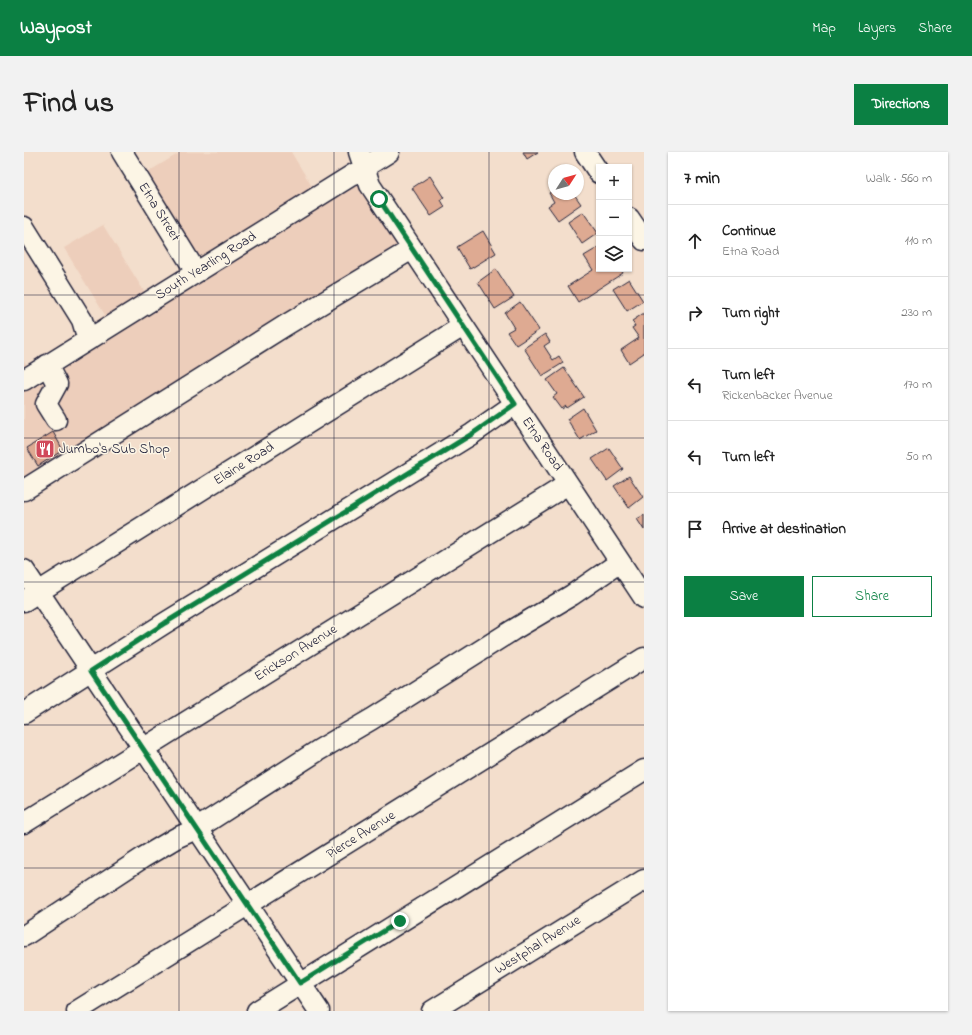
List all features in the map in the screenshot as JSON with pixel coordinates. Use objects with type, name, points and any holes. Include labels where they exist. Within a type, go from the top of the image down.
[{"type":"street","name":"Etna Street","points":[[122,152],[196,272]]},
{"type":"street","name":"South Yearling Road","points":[[24,378],[88,340],[196,272],[362,160],[389,152]]},
{"type":"street","points":[[585,152],[596,168]]},
{"type":"street","name":"Etna Road","points":[[362,160],[370,185],[644,598]]},
{"type":"street","points":[[632,222],[644,240]]},
{"type":"street","points":[[24,227],[82,320],[88,340]]},
{"type":"street","points":[[24,490],[286,325],[412,249]]},
{"type":"street","name":"Elaine Road","points":[[31,597],[464,326]]},
{"type":"street","points":[[47,365],[57,384],[46,404],[56,420]]},
{"type":"street","points":[[24,713],[165,623],[472,434],[515,404]]},
{"type":"street","name":"Erickson Avenue","points":[[24,823],[568,484]]},
{"type":"street","points":[[24,936],[144,857],[176,838],[196,829],[319,750],[372,719],[513,630],[572,595],[620,562]]},
{"type":"street","points":[[24,570],[31,597],[91,671],[319,1011]]},
{"type":"street","name":"Pierce Avenue","points":[[77,1011],[562,711],[644,658]]},
{"type":"street","points":[[257,1011],[644,770]]},
{"type":"street","name":"Westphal Avenue","points":[[432,1011],[644,880]]},
{"type":"shaded area","points":[[181,152],[291,152],[319,198],[361,172],[411,249],[24,490],[24,361],[27,365],[105,315],[64,248],[103,225],[150,301],[200,270],[141,176]]},
{"type":"building","points":[[523,152],[538,152],[527,159]]},
{"type":"building","points":[[430,176],[444,198],[441,200],[445,207],[431,216],[412,188]]},
{"type":"building","points":[[553,200],[578,200],[581,204],[558,220],[548,206],[554,202]]},
{"type":"building","points":[[583,212],[596,230],[596,234],[582,244],[568,222]]},
{"type":"building","points":[[483,231],[496,253],[470,269],[457,247]]},
{"type":"building","points":[[596,249],[596,272],[623,273],[578,302],[568,286],[593,270],[584,256]]},
{"type":"building","points":[[496,269],[514,297],[495,309],[478,282]]},
{"type":"building","points":[[629,279],[643,301],[627,311],[613,289]]},
{"type":"building","points":[[520,302],[539,330],[516,345],[507,332],[514,328],[505,313]]},
{"type":"building","points":[[644,313],[644,353],[629,363],[621,350],[639,338],[632,328],[635,326],[632,321]]},
{"type":"building","points":[[545,334],[550,342],[544,346],[553,360],[559,356],[563,363],[542,376],[524,348]]},
{"type":"building","points":[[564,368],[584,397],[567,408],[566,406],[562,409],[553,397],[557,394],[547,380]]},
{"type":"building","points":[[583,408],[596,430],[580,440],[567,419]]},
{"type":"building","name":"Jumbo's Sub Shop","points":[[53,432],[63,450],[38,466],[27,448]]},
{"type":"building","points":[[609,448],[623,469],[607,481],[592,459]]},
{"type":"building","points":[[629,476],[643,497],[629,508],[614,486]]},
{"type":"building","points":[[644,515],[644,530],[637,519]]},
{"type":"place","name":"Jumbo's Sub Shop","points":[[45,449]]},
{"type":"route","points":[[379,199],[515,404],[472,434],[298,540],[91,671],[300,983],[400,921]]}]
